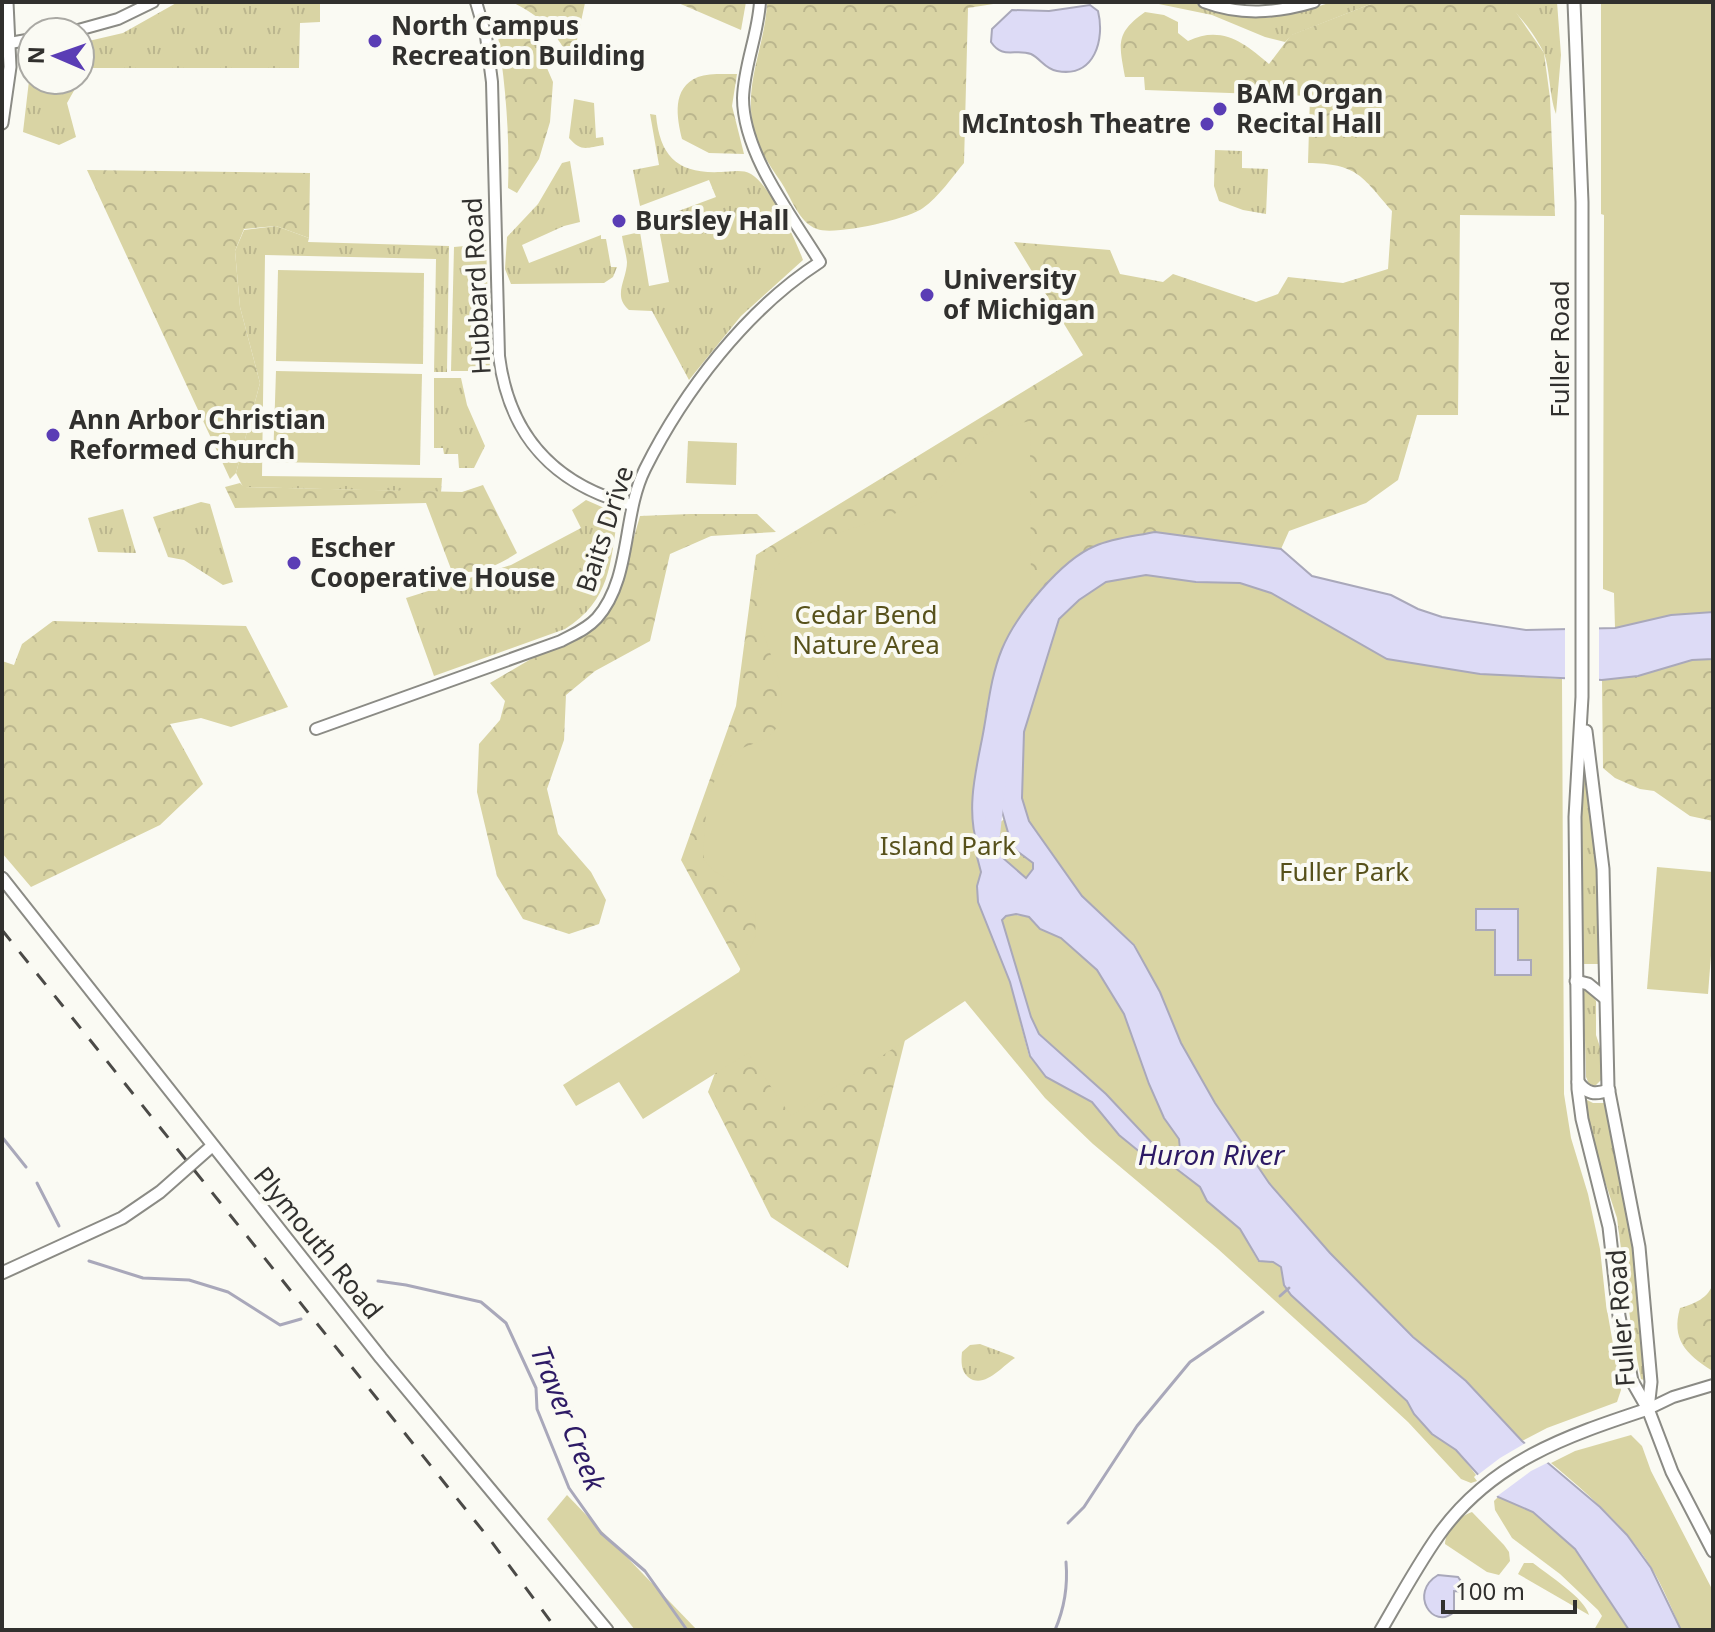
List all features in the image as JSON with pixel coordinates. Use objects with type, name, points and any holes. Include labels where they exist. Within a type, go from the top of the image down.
[{"type":"main road","points":[[2,123],[10,67],[7,2]]},
{"type":"main road","name":"Fuller Road","points":[[1574,2],[1582,202],[1582,697],[1575,817],[1577,1082],[1582,1119],[1609,1227],[1619,1316],[1632,1381],[1648,1409]]},
{"type":"main road","name":"Fuller Road","points":[[1582,697],[1603,869],[1609,1090],[1639,1247],[1651,1382],[1648,1409]]},
{"type":"main road","name":"Plymouth Road","points":[[2,878],[398,1379],[607,1630]]},
{"type":"main road","points":[[1576,981],[1588,984],[1605,998]]},
{"type":"main road","points":[[1577,1082],[1589,1093],[1609,1090]]},
{"type":"main road","points":[[2,1273],[122,1218],[160,1192],[212,1146]]},
{"type":"main road","points":[[1381,1630],[1439,1534],[1485,1486],[1527,1456],[1554,1442],[1648,1409],[1672,1472],[1711,1548]]},
{"type":"street","points":[[96,25],[118,19],[153,2]]},
{"type":"street","name":"Hubbard Road","points":[[476,2],[486,36],[492,82],[498,340],[505,389],[524,432],[553,467],[589,491],[632,505]]},
{"type":"street","name":"Baits Drive","points":[[316,729],[561,641],[596,619],[617,583],[637,487],[653,454],[729,345],[797,277],[820,262],[757,159],[746,125],[743,100],[746,67],[759,22],[760,2]]},
{"type":"street","points":[[1204,2],[1252,12],[1275,11],[1314,2]]},
{"type":"street","points":[[10,43],[16,42]]},
{"type":"street","points":[[1648,1409],[1673,1397],[1713,1385]]},
{"type":"green space","points":[[178,2],[320,2],[320,22],[300,23],[299,68],[96,68],[96,39],[123,33]]},
{"type":"green space","points":[[511,2],[585,3],[572,63],[547,26]]},
{"type":"green space","points":[[676,2],[746,2],[741,30]]},
{"type":"green space","points":[[767,2],[1006,2],[968,8],[964,163],[940,193],[923,208],[871,225],[826,231],[811,226],[800,215],[760,148],[752,120],[751,96]]},
{"type":"green space","points":[[1149,2],[1192,2],[1222,14],[1266,18],[1297,13],[1332,2],[1376,2],[1292,35],[1285,42],[1212,15]]},
{"type":"green space","points":[[1376,2],[1503,2],[1513,8],[1544,53],[1550,98],[1555,216],[1460,215],[1458,415],[1417,415],[1398,480],[1366,503],[1289,531],[1281,549],[1155,532],[1062,568],[1026,610],[909,1024],[848,1268],[771,1217],[708,1092],[748,983],[681,860],[736,706],[756,555],[1083,355],[1014,242],[1110,250],[1120,274],[1163,282],[1173,274],[1256,302],[1278,294],[1288,277],[1343,283],[1388,269],[1392,211],[1357,174],[1337,166],[1308,163],[1310,96],[1145,90],[1144,77],[1125,77],[1121,56],[1124,33],[1145,12],[1164,15],[1178,22],[1178,33],[1188,41],[1200,36],[1222,35],[1241,43],[1269,64],[1291,35]]},
{"type":"green space","points":[[1503,2],[1557,2],[1561,55],[1556,114],[1543,51],[1526,24]]},
{"type":"green space","points":[[1601,2],[1713,2],[1713,612],[1671,615],[1615,628],[1614,593],[1603,589]]},
{"type":"green space","points":[[502,17],[513,21],[537,45],[553,82],[550,122],[539,159],[517,193],[508,188],[506,106],[496,24]]},
{"type":"green space","points":[[737,74],[732,106],[744,154],[709,153],[682,139],[678,104],[683,88],[698,77]]},
{"type":"green space","points":[[27,96],[71,96],[67,103],[76,137],[59,145],[23,132]]},
{"type":"green space","points":[[574,99],[594,103],[596,138],[603,137],[604,145],[581,147],[569,138]]},
{"type":"green space","points":[[650,114],[656,115],[667,152],[683,166],[706,172],[744,172],[758,180],[782,214],[803,260],[741,316],[689,380],[652,311],[629,310],[621,293],[627,262],[622,236],[640,232],[649,286],[669,282],[657,219],[716,197],[709,180],[640,206],[633,170],[659,165]]},
{"type":"green space","points":[[1215,150],[1242,151],[1242,168],[1268,169],[1266,214],[1219,201],[1214,186]]},
{"type":"green space","points":[[570,161],[580,222],[522,245],[529,263],[601,235],[601,239],[606,239],[611,267],[617,267],[613,277],[604,283],[511,284],[505,269],[507,237],[538,204],[562,163]]},
{"type":"green space","points":[[87,170],[310,173],[309,238],[276,226],[244,229],[235,251],[240,307],[260,383],[236,473],[230,479]]},
{"type":"green space","points":[[276,226],[309,238],[308,242],[449,246],[447,372],[434,372],[436,259],[265,255],[262,476],[442,478],[441,492],[243,487],[236,473],[260,383],[240,307],[235,251],[244,230]]},
{"type":"green space","points":[[486,244],[490,371],[451,371],[454,247]]},
{"type":"green space","points":[[278,270],[424,273],[423,364],[276,361]]},
{"type":"green space","points":[[276,371],[422,374],[420,465],[273,462]]},
{"type":"green space","points":[[434,378],[461,378],[467,405],[485,446],[474,468],[459,468],[458,454],[444,454],[443,448],[434,448]]},
{"type":"green space","name":"Cedar Bend Nature Area","points":[[1030,421],[1031,604],[989,692],[973,785],[974,837],[981,872],[977,886],[1010,982],[1029,1056],[1046,1077],[1092,1102],[1119,1135],[1141,1153],[1174,1167],[1200,1187],[1207,1201],[1240,1229],[1258,1261],[1273,1262],[1281,1267],[1284,1285],[1291,1295],[1407,1401],[1423,1423],[1456,1450],[1476,1475],[1477,1481],[1471,1483],[1461,1479],[1408,1422],[1370,1387],[1218,1249],[1093,1144],[1045,1098],[965,1001],[791,1116],[748,1053],[643,1119],[619,1082],[576,1106],[563,1085],[739,972],[755,937],[756,914],[736,884],[714,871],[704,860],[704,847],[709,801],[718,773],[735,752],[766,738],[779,722],[781,690],[757,608],[757,591],[780,562],[805,545],[931,498],[984,437],[995,429]]},
{"type":"green space","points":[[688,441],[737,443],[736,485],[686,483]]},
{"type":"green space","points":[[240,483],[244,487],[462,492],[483,485],[517,553],[485,569],[468,572],[451,569],[426,503],[235,508],[225,487]]},
{"type":"green space","points":[[586,500],[618,514],[610,565],[592,606],[565,629],[434,676],[406,598],[511,565],[581,528],[572,510]]},
{"type":"green space","points":[[201,502],[210,504],[233,582],[223,585],[184,560],[168,557],[153,517]]},
{"type":"green space","points":[[123,509],[136,553],[98,552],[88,518]]},
{"type":"green space","points":[[757,514],[776,532],[711,536],[670,554],[650,641],[595,671],[566,695],[564,740],[547,789],[558,834],[591,872],[606,900],[599,924],[569,934],[523,919],[497,876],[477,792],[479,744],[500,720],[505,701],[490,683],[592,629],[617,597],[640,516]]},
{"type":"green space","name":"Fuller Park","points":[[1146,575],[1196,582],[1240,583],[1271,593],[1387,658],[1480,674],[1562,679],[1564,1094],[1571,1138],[1600,1249],[1621,1390],[1617,1402],[1547,1428],[1522,1441],[1466,1381],[1436,1358],[1390,1314],[1330,1253],[1269,1183],[1215,1103],[1181,1043],[1135,945],[1082,896],[1029,821],[1022,798],[1024,732],[1059,619],[1079,600],[1106,582]]},
{"type":"green space","points":[[53,621],[246,626],[288,707],[231,727],[201,718],[170,724],[203,784],[160,825],[31,887],[2,853],[2,661],[14,665],[22,644]]},
{"type":"green space","points":[[1713,659],[1713,821],[1690,816],[1654,791],[1640,789],[1615,778],[1603,768],[1602,680],[1638,676],[1692,660]]},
{"type":"green space","points":[[1583,732],[1598,871],[1599,964],[1581,964],[1580,785]]},
{"type":"green space","points":[[1006,818],[1011,843],[1033,863],[1033,869],[1025,878],[1003,858],[996,825]]},
{"type":"green space","points":[[1657,867],[1713,872],[1708,994],[1647,989]]},
{"type":"green space","name":"Island Park","points":[[1010,914],[1029,917],[1040,929],[1061,938],[1097,970],[1124,1014],[1149,1084],[1164,1118],[1179,1139],[1177,1154],[1153,1144],[1039,1034],[1002,920]]},
{"type":"green space","points":[[1582,989],[1591,993],[1596,1001],[1596,1035],[1602,1079],[1595,1086],[1589,1084],[1586,1077],[1585,1039],[1581,1023]]},
{"type":"green space","points":[[1585,1099],[1605,1103],[1636,1263],[1644,1380],[1641,1379],[1632,1333],[1617,1218],[1595,1151]]},
{"type":"green space","points":[[1713,1283],[1711,1370],[1683,1345],[1679,1337],[1678,1319],[1680,1308],[1704,1296]]},
{"type":"green space","points":[[980,1344],[1015,1358],[986,1379],[974,1380],[964,1372],[962,1352],[970,1345]]},
{"type":"green space","points":[[1631,1435],[1642,1446],[1651,1471],[1713,1591],[1713,1630],[1681,1630],[1641,1552],[1605,1511],[1551,1463],[1575,1451]]},
{"type":"green space","points":[[567,1495],[697,1630],[635,1630],[547,1519]]},
{"type":"green space","points":[[1498,1497],[1533,1512],[1575,1549],[1629,1630],[1594,1630],[1602,1616],[1598,1610],[1560,1574],[1512,1538],[1495,1510],[1494,1501]]},
{"type":"green space","points":[[1472,1512],[1509,1552],[1510,1561],[1499,1575],[1487,1572],[1445,1544],[1447,1534],[1454,1525]]},
{"type":"green space","points":[[1524,1563],[1533,1563],[1565,1587],[1581,1601],[1589,1615],[1518,1574]]},
{"type":"water","points":[[1090,5],[1098,11],[1100,33],[1094,54],[1080,69],[1070,72],[1053,70],[1031,54],[1000,51],[991,42],[992,29],[1012,10],[1049,11]]},
{"type":"water","name":"Huron River","points":[[1155,532],[1281,549],[1312,576],[1391,595],[1442,617],[1526,630],[1615,628],[1671,615],[1713,612],[1713,659],[1692,660],[1638,676],[1602,680],[1480,674],[1387,659],[1271,593],[1240,583],[1196,582],[1146,575],[1106,582],[1079,600],[1059,619],[1024,732],[1022,798],[1029,821],[1082,896],[1134,945],[1160,992],[1181,1043],[1215,1103],[1269,1183],[1330,1253],[1413,1337],[1466,1381],[1522,1441],[1600,1507],[1627,1535],[1651,1568],[1681,1630],[1629,1630],[1575,1549],[1533,1512],[1498,1497],[1456,1450],[1432,1434],[1407,1401],[1291,1295],[1284,1285],[1281,1267],[1273,1262],[1259,1261],[1240,1229],[1207,1201],[1200,1187],[1174,1167],[1141,1153],[1119,1135],[1092,1102],[1046,1077],[1030,1056],[1010,982],[978,902],[977,886],[981,872],[974,834],[973,793],[992,682],[1009,635],[1041,590],[1068,563],[1095,546]],"holes":[[[997,794],[1011,843],[1033,863],[1033,869],[1026,878],[1003,858],[992,807]],[[1016,914],[1029,917],[1040,929],[1061,938],[1097,970],[1124,1014],[1149,1084],[1164,1118],[1179,1139],[1178,1153],[1168,1153],[1153,1144],[1106,1094],[1039,1034],[1002,920]]]},
{"type":"water","points":[[1476,909],[1518,909],[1518,960],[1531,960],[1531,975],[1495,975],[1495,930],[1476,930]]},
{"type":"water","points":[[1438,1575],[1458,1577],[1465,1587],[1463,1592],[1454,1591],[1454,1612],[1446,1617],[1432,1613],[1424,1600],[1429,1583]]},
{"type":"pier","points":[[1599,624],[1599,684],[1565,683],[1565,625]]},
{"type":"pier","points":[[1529,1441],[1553,1460],[1531,1471],[1496,1497],[1475,1477]]},
{"type":"waterway","name":"Huron River","points":[[992,835],[998,779]]},
{"type":"waterway","name":"Traver Creek","points":[[2,1137],[26,1167]]},
{"type":"waterway","name":"Traver Creek","points":[[37,1183],[59,1226]]},
{"type":"waterway","name":"Traver Creek","points":[[89,1261],[143,1278],[189,1280],[228,1292],[280,1325],[301,1319]]},
{"type":"waterway","name":"Traver Creek","points":[[378,1281],[481,1302],[506,1323],[536,1388],[537,1409],[569,1488],[601,1533],[645,1571],[687,1630]]},
{"type":"waterway","name":"Traver Creek","points":[[1280,1296],[1289,1288]]},
{"type":"waterway","name":"Traver Creek","points":[[1068,1523],[1084,1507],[1137,1426],[1190,1362],[1263,1312]]},
{"type":"waterway","name":"Traver Creek","points":[[1055,1630],[1065,1596],[1066,1562]]},
{"type":"railway","points":[[2,930],[491,1541],[557,1630]]},
{"type":"place","name":"North Campus Recreation Building","points":[[375,41]]},
{"type":"place","name":"BAM Organ Recital Hall","points":[[1220,109]]},
{"type":"place","name":"McIntosh Theatre","points":[[1207,124]]},
{"type":"place","name":"Bursley Hall","points":[[619,221]]},
{"type":"place","name":"University of Michigan","points":[[927,295]]},
{"type":"place","name":"Ann Arbor Christian Reformed Church","points":[[53,435]]},
{"type":"place","name":"Escher Cooperative House","points":[[294,563]]}]
